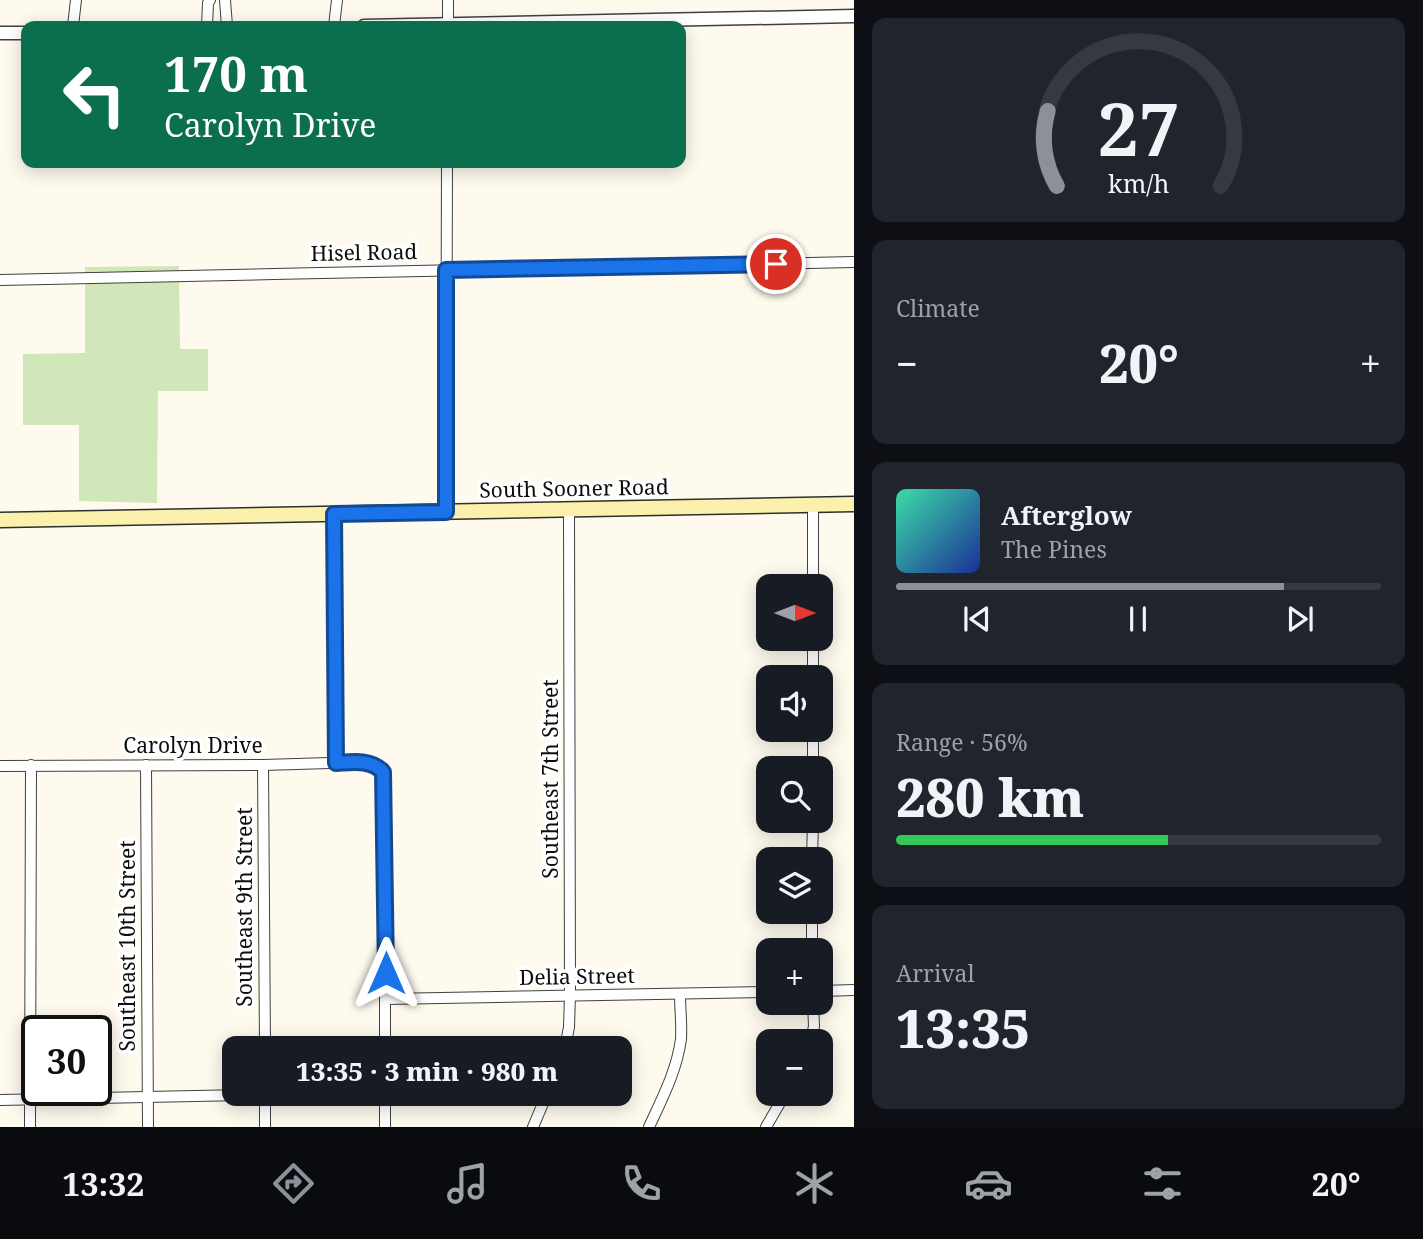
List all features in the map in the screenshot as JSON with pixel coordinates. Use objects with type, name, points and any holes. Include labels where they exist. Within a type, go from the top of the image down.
[{"type":"main road","name":"South Sooner Road","points":[[0,520],[854,504]]},
{"type":"street","points":[[74,21],[76,0]]},
{"type":"street","points":[[207,21],[210,0]]},
{"type":"street","points":[[225,0],[227,21]]},
{"type":"street","points":[[335,21],[337,0]]},
{"type":"street","points":[[448,0],[448,21]]},
{"type":"street","points":[[628,21],[854,16]]},
{"type":"street","points":[[0,33],[21,33]]},
{"type":"street","points":[[446,512],[447,168]]},
{"type":"street","name":"Hisel Road","points":[[0,280],[854,262]]},
{"type":"street","points":[[813,505],[813,574]]},
{"type":"street","name":"Southeast 7th Street","points":[[567,1036],[570,995],[569,510]]},
{"type":"street","points":[[334,514],[336,763]]},
{"type":"street","name":"Carolyn Drive","points":[[0,766],[363,762],[376,765],[383,772],[386,999]]},
{"type":"street","points":[[30,1015],[31,765]]},
{"type":"street","name":"Southeast 10th Street","points":[[146,765],[148,1127]]},
{"type":"street","name":"Southeast 9th Street","points":[[263,765],[265,1036]]},
{"type":"street","points":[[833,991],[854,990]]},
{"type":"street","name":"Delia Street","points":[[386,999],[756,992]]},
{"type":"street","points":[[649,1127],[678,1055],[681,1036],[680,995]]},
{"type":"street","points":[[385,1036],[386,999]]},
{"type":"street","points":[[112,1097],[222,1095]]},
{"type":"street","points":[[0,1100],[21,1100]]},
{"type":"street","points":[[30,1106],[30,1127]]},
{"type":"street","points":[[265,1106],[265,1127]]},
{"type":"street","points":[[385,1106],[385,1127]]},
{"type":"street","points":[[533,1127],[542,1106]]},
{"type":"street","points":[[766,1127],[778,1106]]},
{"type":"green space","points":[[179,266],[180,349],[208,349],[208,391],[158,391],[157,503],[79,501],[79,425],[23,425],[23,354],[85,353],[85,267]]},
{"type":"route","points":[[386,973],[383,772],[376,765],[363,762],[336,763],[334,514],[446,512],[446,270],[776,264]]}]
